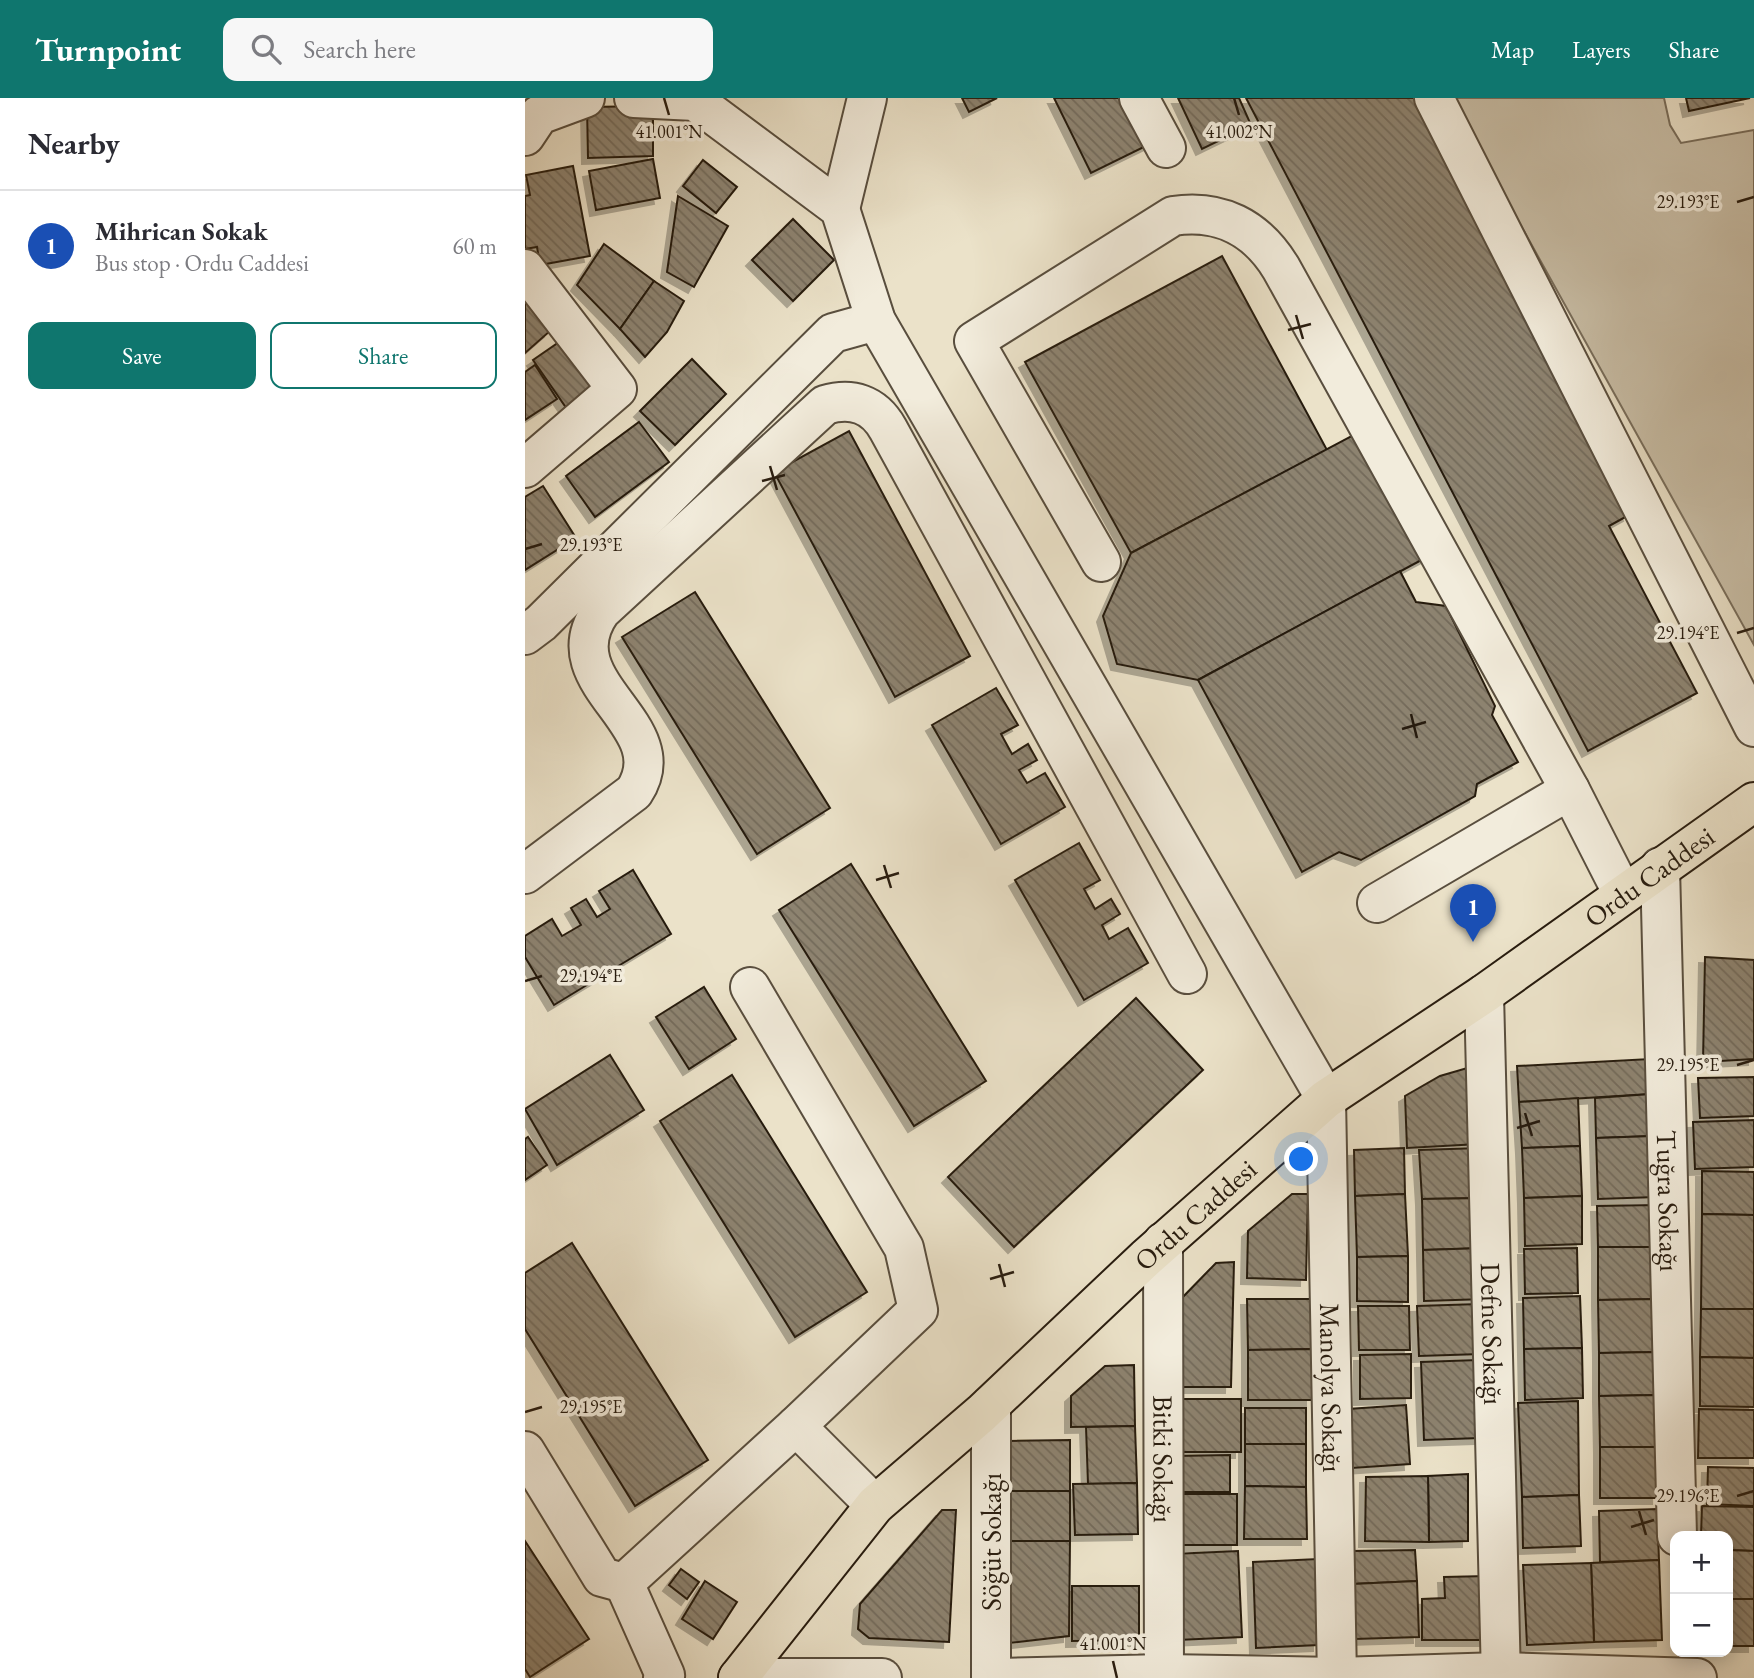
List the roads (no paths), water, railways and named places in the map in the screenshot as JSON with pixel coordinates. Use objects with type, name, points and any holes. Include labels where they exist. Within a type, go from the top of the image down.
[{"type":"main road","name":"Ordu Caddesi","points":[[738,1678],[875,1505],[991,1405],[1163,1242],[1326,1099],[1484,994],[1754,802]]},
{"type":"street","points":[[525,136],[539,116],[585,98]]},
{"type":"street","points":[[634,98],[696,99],[840,209]]},
{"type":"street","points":[[867,98],[840,209],[876,321],[1326,1099]]},
{"type":"street","points":[[1139,98],[1166,148]]},
{"type":"street","points":[[1434,98],[1754,727]]},
{"type":"street","points":[[1101,562],[974,341],[1173,216],[1206,214],[1222,217],[1255,235],[1270,250],[1570,790],[1623,894]]},
{"type":"street","points":[[525,269],[617,389],[525,468]]},
{"type":"street","points":[[525,635],[541,623],[833,333],[876,321]]},
{"type":"street","points":[[525,874],[634,792],[644,773],[644,751],[640,741],[590,664],[588,636],[601,611],[825,405],[853,401],[875,412],[888,429],[1187,974]]},
{"type":"street","points":[[1377,903],[1570,790]]},
{"type":"street","name":"Tuğra Sokağı","points":[[1660,867],[1677,1531]]},
{"type":"street","points":[[624,1583],[918,1310],[904,1248],[750,986]]},
{"type":"street","name":"Defne Sokağı","points":[[1484,994],[1501,1675]]},
{"type":"street","name":"Manolya Sokağı","points":[[1326,1099],[1337,1678]]},
{"type":"street","name":"Bitki Sokağı","points":[[1163,1242],[1164,1676]]},
{"type":"street","name":"Söğüt Sokağı","points":[[991,1405],[991,1678]]},
{"type":"street","points":[[796,1426],[875,1505]]},
{"type":"street","points":[[525,1451],[602,1577],[624,1583]]},
{"type":"street","points":[[624,1583],[665,1675],[663,1678]]},
{"type":"street","points":[[1680,1657],[1681,1678]]},
{"type":"street","points":[[1000,1678],[1501,1675],[1697,1678]]},
{"type":"street","points":[[738,1678],[882,1678]]},
{"type":"place","name":"Mihrican Sokak","points":[[1473,942]]}]
